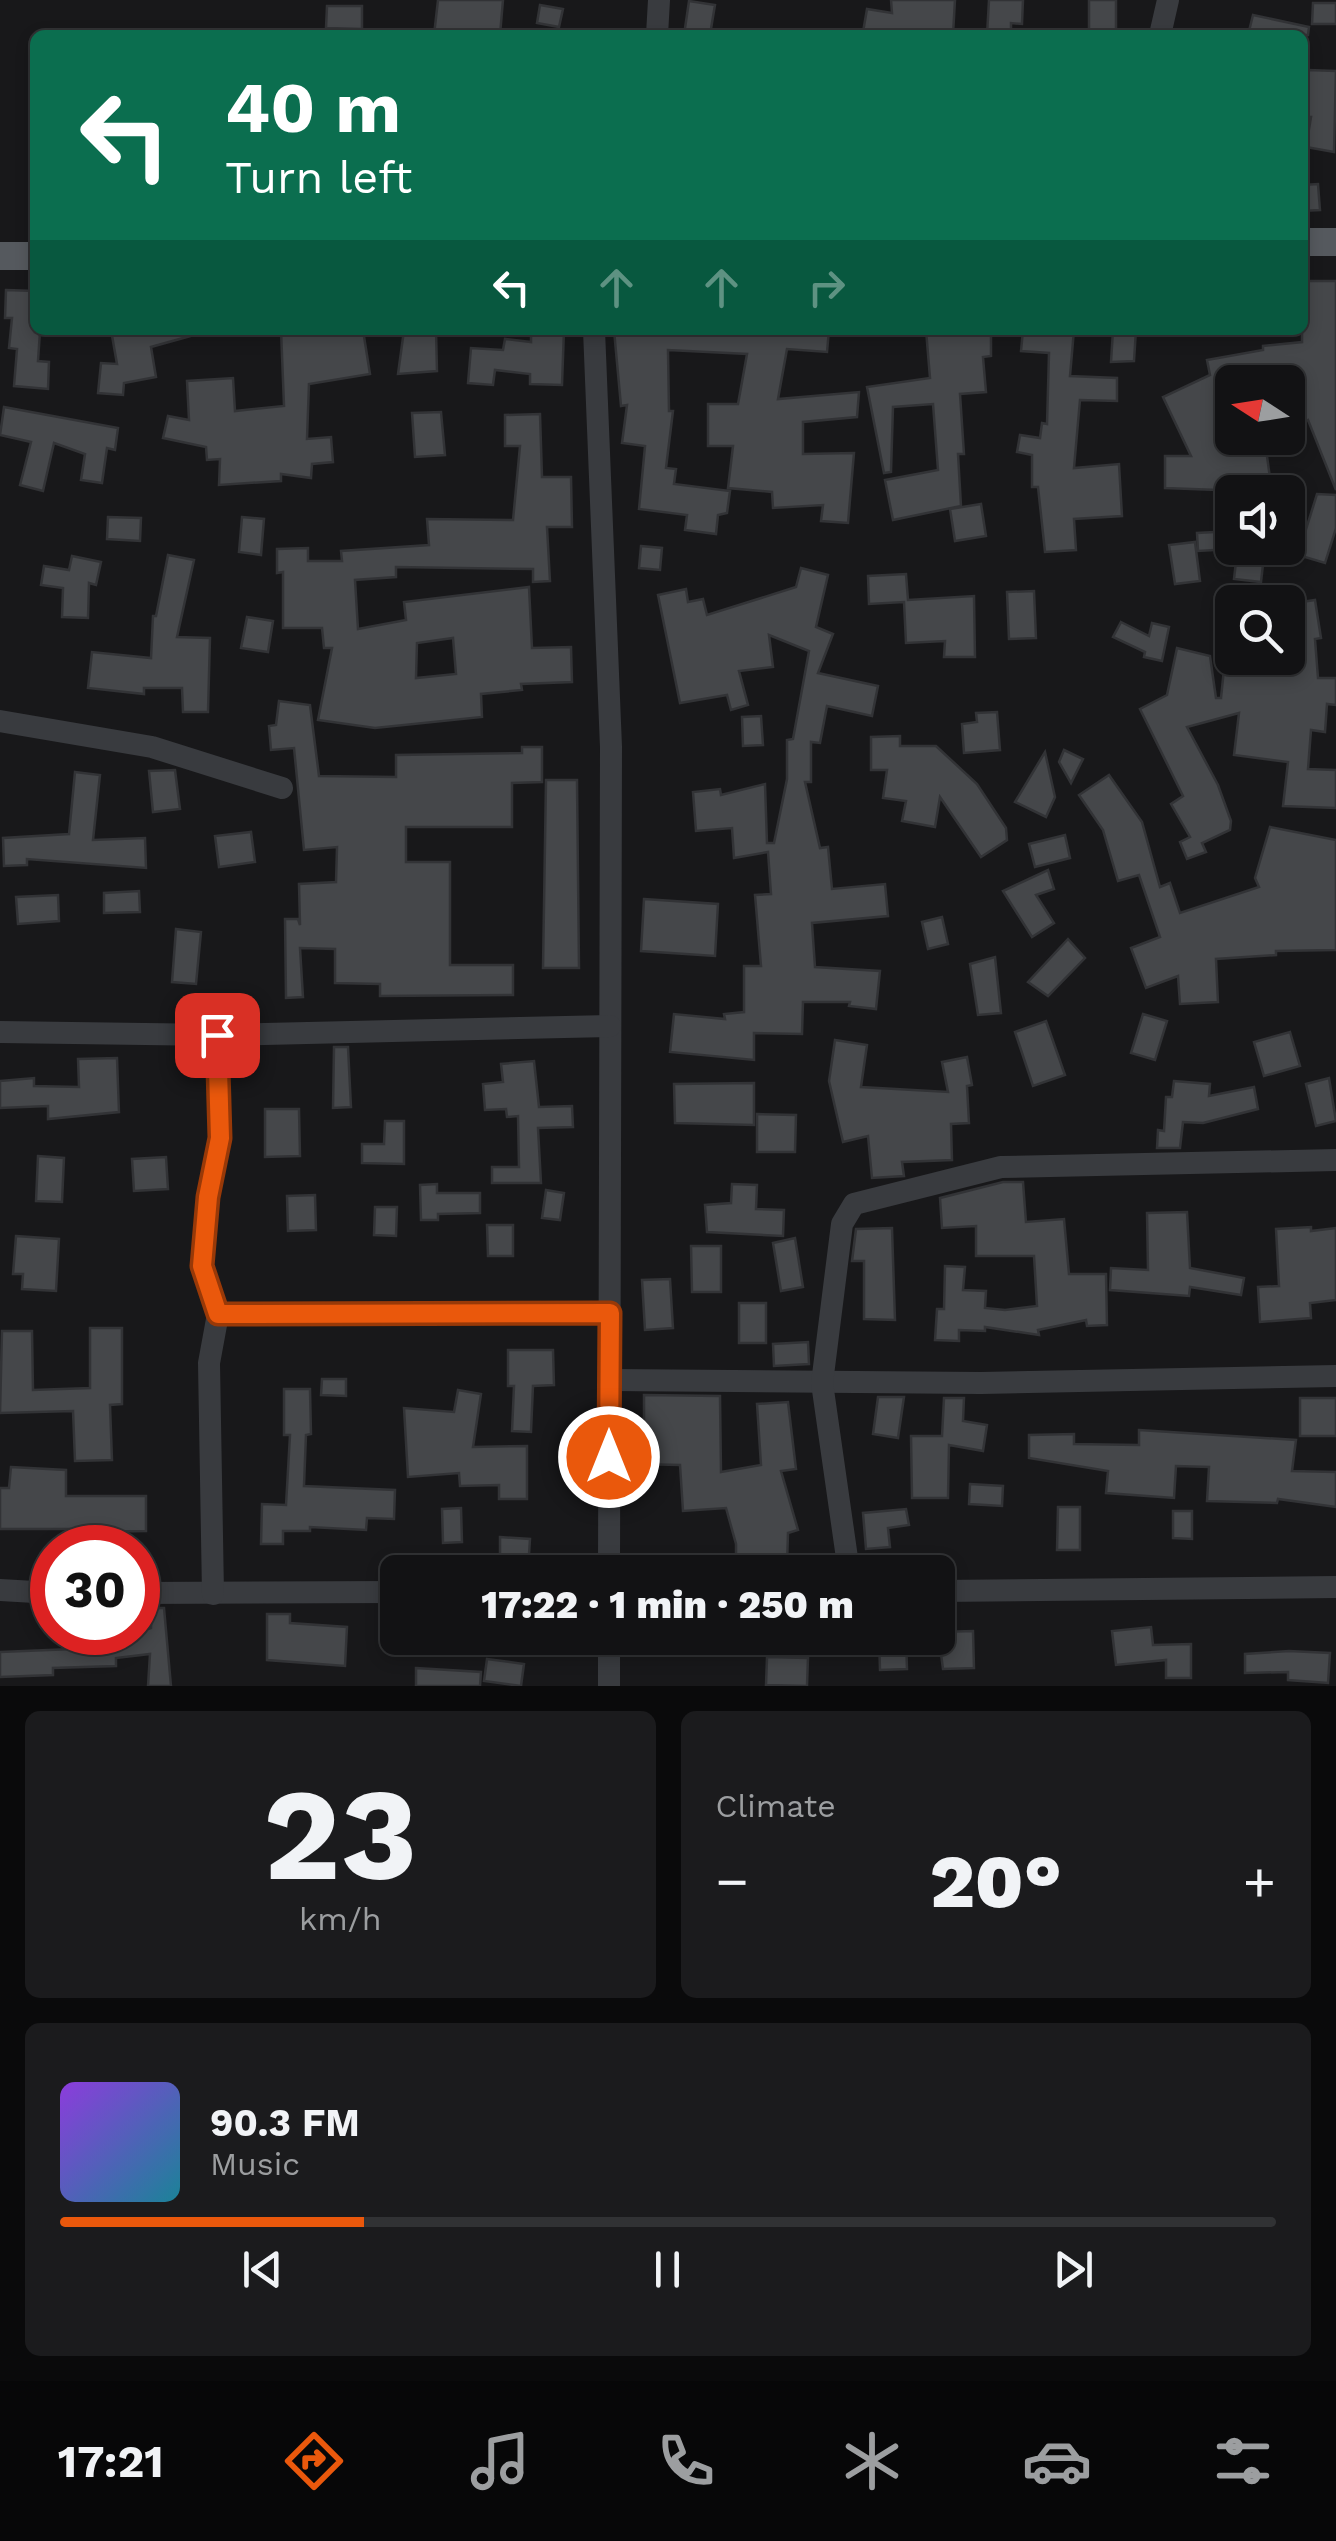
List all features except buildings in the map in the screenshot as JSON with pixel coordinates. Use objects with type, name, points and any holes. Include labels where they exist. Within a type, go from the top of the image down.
[{"type":"main road","points":[[1308,242],[1336,242]]},
{"type":"main road","points":[[0,256],[30,256]]},
{"type":"street","points":[[657,30],[658,0]]},
{"type":"street","points":[[1161,30],[1168,0]]},
{"type":"street","points":[[594,335],[611,747],[609,1555]]},
{"type":"street","points":[[0,721],[152,748],[282,788]]},
{"type":"street","points":[[0,1032],[217,1035],[610,1026]]},
{"type":"street","points":[[214,1594],[210,1363],[218,1314],[202,1266],[208,1197],[220,1138],[217,1035]]},
{"type":"street","points":[[847,1555],[822,1383],[842,1224],[854,1204],[1002,1167],[1336,1160]]},
{"type":"street","points":[[218,1314],[610,1313]]},
{"type":"street","points":[[610,1380],[822,1383],[1336,1376]]},
{"type":"street","points":[[955,1591],[1336,1587]]},
{"type":"street","points":[[0,1590],[30,1591]]},
{"type":"street","points":[[160,1594],[380,1592]]},
{"type":"street","points":[[609,1655],[609,1686]]},
{"type":"route","points":[[217,1035],[220,1138],[208,1197],[202,1266],[218,1314],[610,1313],[609,1457]]}]
